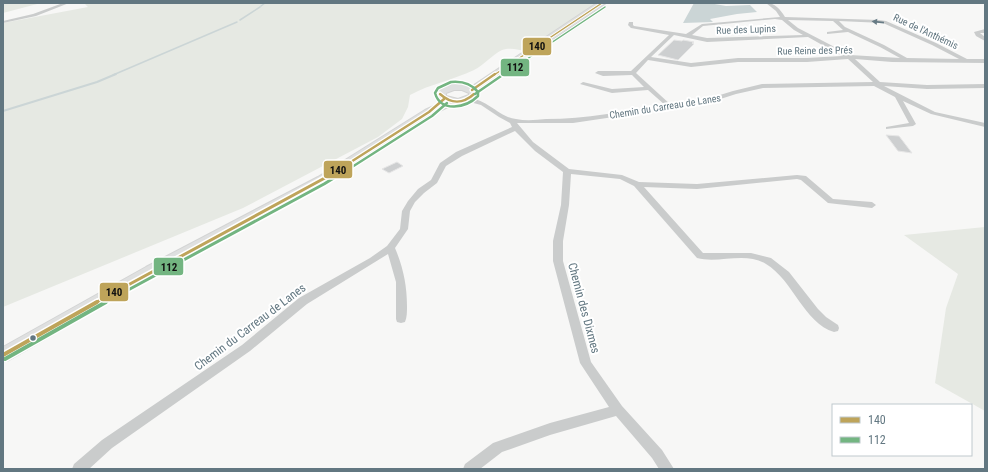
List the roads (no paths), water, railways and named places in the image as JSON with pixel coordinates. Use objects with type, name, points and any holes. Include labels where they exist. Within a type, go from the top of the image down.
[{"type":"main road","points":[[3,355],[151,270],[322,180],[429,112],[444,105],[456,102],[487,79],[602,3]]},
{"type":"main road","points":[[456,102],[444,99],[440,94],[444,89],[453,87],[470,93]]},
{"type":"main road","points":[[429,112],[444,99]]},
{"type":"street","points":[[3,22],[34,15],[67,3]]},
{"type":"street","points":[[768,3],[778,10],[783,18],[806,36],[849,57],[876,84],[897,96],[933,113],[985,125]]},
{"type":"street","name":"Rue de l'Anthémis","points":[[686,36],[690,35],[698,26],[702,25],[783,18],[884,22],[934,44],[965,60]]},
{"type":"street","points":[[835,20],[848,30],[882,46],[906,60]]},
{"type":"street","name":"Rue des Lupins","points":[[631,24],[707,40],[806,36]]},
{"type":"street","points":[[829,33],[848,30]]},
{"type":"street","points":[[985,31],[977,32],[978,35],[985,39]]},
{"type":"street","points":[[633,73],[673,34]]},
{"type":"street","name":"Rue Reine des Prés","points":[[647,58],[690,65],[738,60],[807,60],[849,57],[906,60],[985,61]]},
{"type":"street","points":[[598,73],[633,73],[670,106]]},
{"type":"street","points":[[583,84],[612,91],[650,88]]},
{"type":"street","name":"Chemin du Carreau de Lanes","points":[[79,469],[107,444],[246,348],[303,301],[373,260],[390,248],[404,229],[406,211],[412,201],[420,191],[434,180],[443,165],[459,154],[514,124],[523,122],[573,121],[708,101],[735,92],[762,86],[876,84],[927,87],[985,86]]},
{"type":"street","points":[[470,93],[483,104],[514,124],[537,150],[567,171],[622,177],[637,184],[658,187],[719,185],[796,177],[803,178],[831,201],[872,205]]},
{"type":"street","points":[[888,128],[913,124],[897,96]]},
{"type":"street","name":"Chemin des Dixmes","points":[[567,171],[565,205],[558,241],[558,261],[586,363],[618,410],[657,454],[667,469]]},
{"type":"street","points":[[637,184],[700,256],[712,258],[753,256],[765,258],[787,278],[821,320],[834,328]]},
{"type":"street","points":[[390,248],[399,266],[403,287],[401,319]]},
{"type":"street","points":[[470,469],[498,447],[550,429],[618,410]]},
{"type":"waterway","points":[[261,6],[265,3]]},
{"type":"waterway","points":[[240,20],[260,7]]},
{"type":"waterway","points":[[113,75],[237,22]]},
{"type":"waterway","points":[[3,111],[97,82],[116,74]]}]
